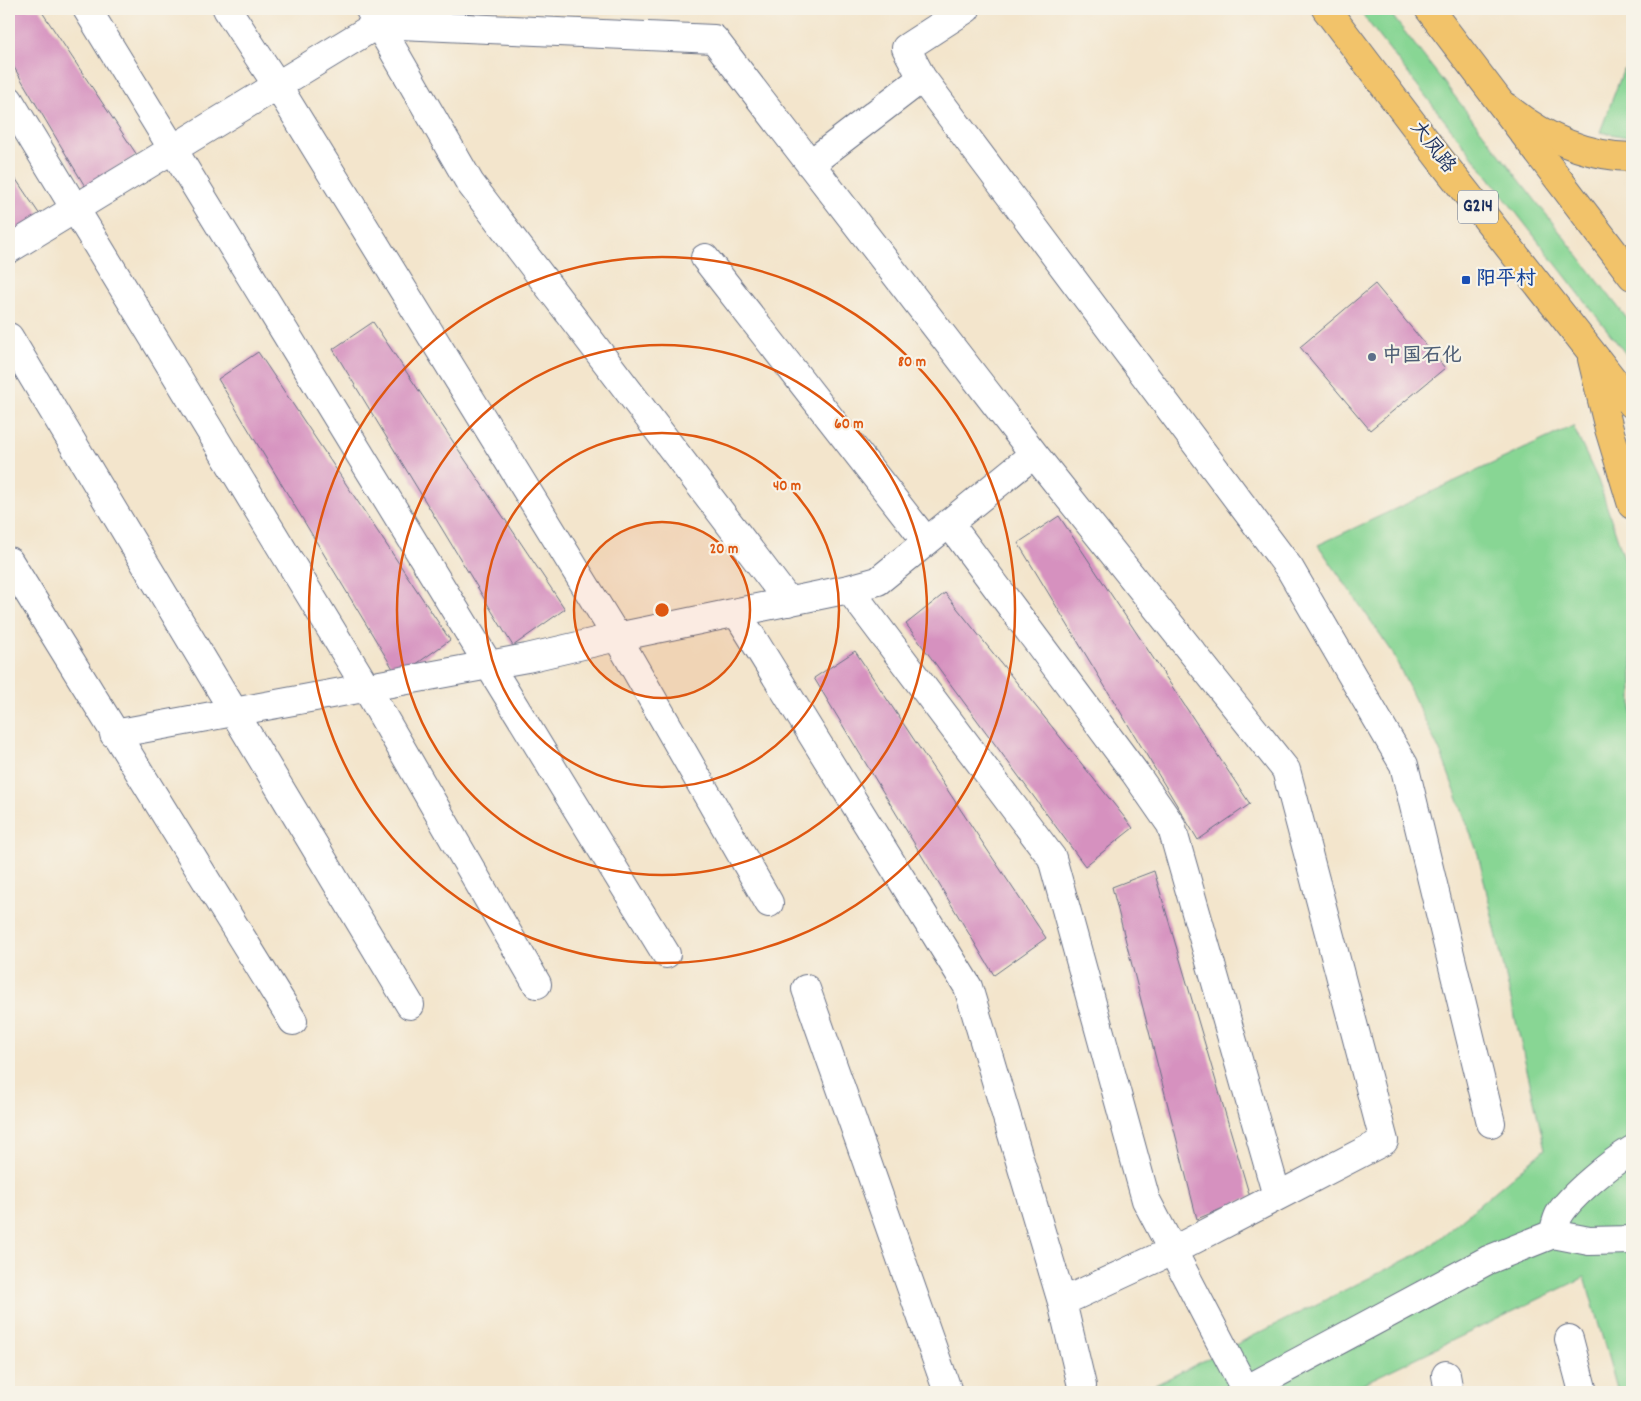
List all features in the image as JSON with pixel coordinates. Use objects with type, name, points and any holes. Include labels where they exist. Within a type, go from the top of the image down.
[{"type":"main road","name":"大凤路","points":[[1326,9],[1439,158],[1632,404]]},
{"type":"main road","points":[[1429,9],[1632,276]]},
{"type":"main road","points":[[1501,102],[1535,128],[1564,143],[1604,154],[1632,157]]},
{"type":"main road","points":[[1589,348],[1609,429],[1632,505]]},
{"type":"street","points":[[87,9],[666,954]]},
{"type":"street","points":[[227,9],[277,85],[616,636],[769,903]]},
{"type":"street","points":[[966,9],[906,48],[922,78],[1290,569],[1404,765],[1491,1123]]},
{"type":"street","points":[[373,16],[470,183],[789,602]]},
{"type":"street","points":[[9,249],[277,85],[373,16],[714,40],[1034,454],[1286,770],[1384,1141],[1172,1251],[1062,1302]]},
{"type":"street","points":[[810,164],[922,78]]},
{"type":"street","points":[[9,100],[366,687],[537,984]]},
{"type":"street","points":[[705,258],[926,541]]},
{"type":"street","points":[[9,337],[410,1005]]},
{"type":"street","points":[[114,734],[527,658],[616,636],[737,613],[878,581],[1034,454]]},
{"type":"street","points":[[949,523],[1135,773],[1171,825],[1277,1196]]},
{"type":"street","points":[[9,561],[114,734],[293,1021]]},
{"type":"street","points":[[849,589],[1052,858],[1146,1200],[1244,1391],[1488,1260],[1553,1234],[1589,1242],[1632,1240]]},
{"type":"street","points":[[737,613],[968,987],[1062,1302],[1082,1386]]},
{"type":"street","points":[[806,989],[948,1392]]},
{"type":"street","points":[[1553,1234],[1560,1215],[1576,1194],[1617,1159],[1632,1150]]},
{"type":"street","points":[[1569,1339],[1583,1392]]},
{"type":"green space","points":[[1358,9],[1387,9],[1632,325],[1632,362]]},
{"type":"green space","points":[[1632,64],[1632,138],[1600,132],[1623,71]]},
{"type":"green space","points":[[1573,426],[1598,480],[1625,561],[1632,590],[1632,1042],[1626,1126],[1632,1175],[1632,1392],[1618,1392],[1585,1277],[1345,1392],[1141,1392],[1427,1249],[1545,1149],[1478,854],[1442,756],[1391,650],[1318,545]]},
{"type":"building","points":[[9,9],[40,9],[137,155],[86,188],[9,59]]},
{"type":"building","points":[[9,169],[40,215],[9,238]]},
{"type":"building","name":"中国石化","points":[[1375,284],[1445,368],[1370,430],[1300,347]]},
{"type":"building","points":[[373,322],[565,609],[513,646],[333,349]]},
{"type":"building","points":[[258,352],[450,640],[398,677],[218,379]]},
{"type":"building","points":[[1059,516],[1250,804],[1198,840],[1018,543]]},
{"type":"building","points":[[945,593],[1133,828],[1085,866],[906,624]]},
{"type":"building","points":[[855,651],[1046,938],[994,975],[814,678]]},
{"type":"building","points":[[1154,871],[1250,1197],[1197,1219],[1112,887]]},
{"type":"place","name":"阳平村","points":[[1466,280]]},
{"type":"place","name":"中国石化","points":[[1372,357]]}]
